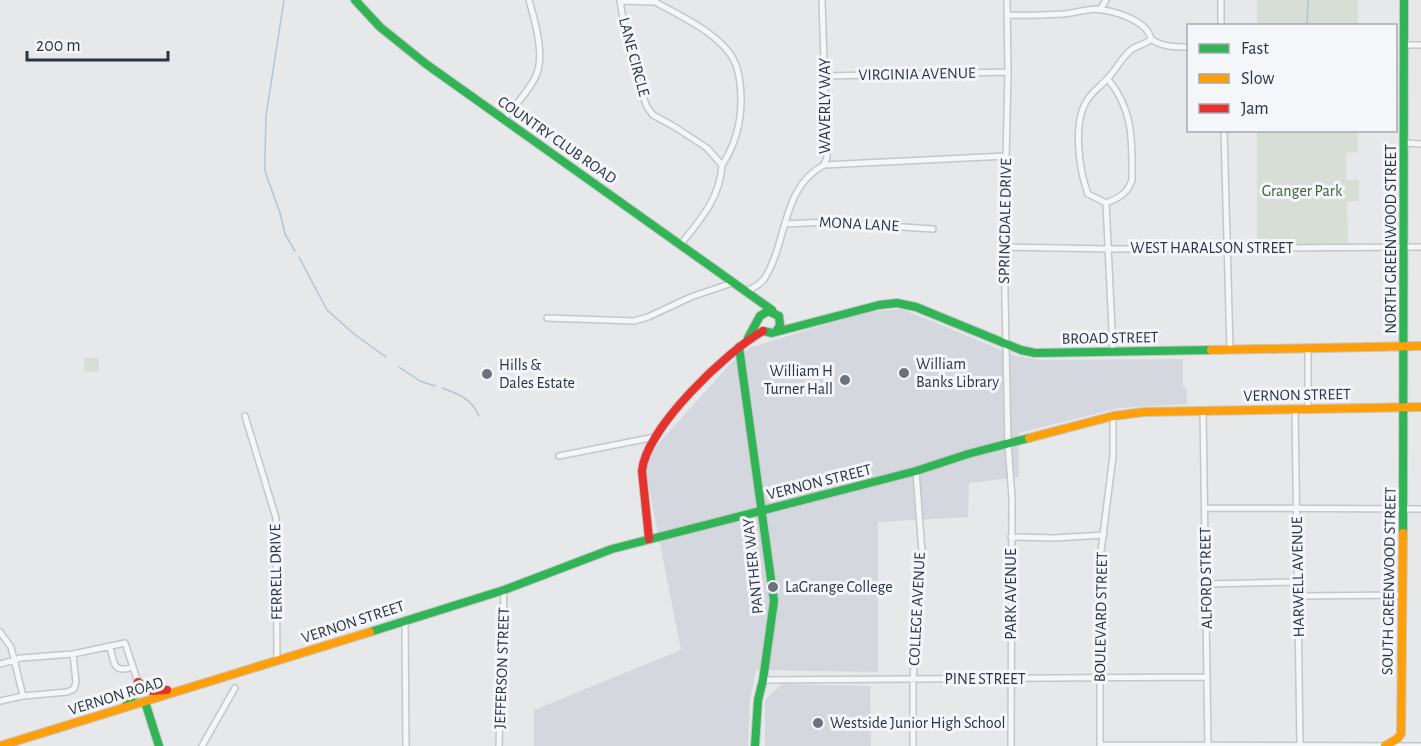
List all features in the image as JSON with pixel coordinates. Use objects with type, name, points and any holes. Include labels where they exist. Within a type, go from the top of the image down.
[{"type":"main road","name":"COUNTRY CLUB ROAD","points":[[355,0],[380,27],[415,55],[772,310]]},
{"type":"main road","name":"NORTH GREENWOOD STREET","points":[[1404,0],[1404,407]]},
{"type":"main road","name":"COUNTRY CLUB ROAD","points":[[747,294],[759,318]]},
{"type":"main road","name":"BROAD STREET","points":[[777,330],[885,304],[902,304],[923,309],[1020,350],[1035,353],[1421,346]]},
{"type":"main road","points":[[650,539],[643,468],[646,451],[655,437],[707,376],[747,339],[766,310],[777,313],[780,319],[777,330],[772,333],[763,331],[747,339]]},
{"type":"main road","points":[[759,318],[763,331]]},
{"type":"main road","name":"BROAD STREET","points":[[780,319],[789,322],[811,321]]},
{"type":"main road","name":"PANTHER WAY","points":[[739,347],[774,601],[763,680],[756,711],[755,746]]},
{"type":"main road","name":"VERNON STREET","points":[[239,672],[504,590],[612,549],[916,471],[1008,443],[1113,416],[1140,412],[1421,406]]},
{"type":"main road","name":"SOUTH GREENWOOD STREET","points":[[1385,746],[1401,734],[1404,407]]},
{"type":"main road","name":"VERNON ROAD","points":[[0,746],[239,672]]},
{"type":"main road","points":[[138,682],[151,692],[191,687]]},
{"type":"main road","points":[[124,708],[137,692],[138,682]]},
{"type":"main road","points":[[145,702],[159,746]]},
{"type":"street","points":[[504,120],[535,78],[541,62],[536,23],[529,0]]},
{"type":"street","points":[[620,0],[655,1],[717,40],[728,50],[737,66],[741,87],[741,117],[735,141],[722,165],[721,183],[704,216],[681,244]]},
{"type":"street","name":"LANE CIRCLE","points":[[620,0],[626,39],[647,107],[653,115],[707,148],[722,165]]},
{"type":"street","name":"WAVERLY WAY","points":[[747,294],[764,278],[793,197],[814,170],[824,165],[826,158],[826,76],[822,0]]},
{"type":"street","name":"SPRINGDALE DRIVE","points":[[1006,0],[1008,72],[1004,248],[1008,443]]},
{"type":"street","points":[[1100,10],[1106,0]]},
{"type":"street","points":[[1221,0],[1221,24]]},
{"type":"street","points":[[1008,15],[1065,14],[1100,10],[1132,19],[1144,27],[1151,39],[1158,44],[1187,47]]},
{"type":"street","points":[[1106,203],[1088,194],[1083,181],[1078,124],[1088,98],[1108,79],[1132,49],[1151,39]]},
{"type":"street","points":[[1405,45],[1421,45]]},
{"type":"street","name":"VIRGINIA AVENUE","points":[[826,76],[1008,72]]},
{"type":"street","points":[[1106,203],[1123,195],[1130,188],[1132,180],[1129,119],[1123,100],[1108,79]]},
{"type":"street","points":[[1224,132],[1230,349]]},
{"type":"street","points":[[1405,143],[1421,144]]},
{"type":"street","points":[[824,165],[1006,156]]},
{"type":"street","points":[[1106,203],[1110,249],[1113,351]]},
{"type":"street","name":"MONA LANE","points":[[785,224],[828,222],[933,229]]},
{"type":"street","name":"WEST HARALSON STREET","points":[[1004,248],[1421,247]]},
{"type":"street","points":[[547,318],[634,321],[732,282]]},
{"type":"street","points":[[1308,349],[1308,408]]},
{"type":"street","name":"HARWELL AVENUE","points":[[1295,408],[1300,746]]},
{"type":"street","name":"ALFORD STREET","points":[[1203,410],[1208,746]]},
{"type":"street","name":"FERRELL DRIVE","points":[[245,416],[276,518],[277,661]]},
{"type":"street","name":"BOULEVARD STREET","points":[[1100,745],[1100,559],[1113,456],[1113,416]]},
{"type":"street","points":[[559,456],[655,437]]},
{"type":"street","name":"PARK AVENUE","points":[[1008,443],[1012,498],[1011,746]]},
{"type":"street","name":"COLLEGE AVENUE","points":[[913,746],[913,680],[922,553],[916,471]]},
{"type":"street","points":[[1205,508],[1421,509]]},
{"type":"street","points":[[1011,537],[1054,538],[1104,535]]},
{"type":"street","points":[[1206,584],[1298,582]]},
{"type":"street","name":"JEFFERSON STREET","points":[[499,746],[504,590]]},
{"type":"street","points":[[1298,596],[1402,595]]},
{"type":"street","points":[[405,620],[406,746]]},
{"type":"street","points":[[0,632],[11,647],[23,696]]},
{"type":"street","points":[[0,664],[42,656],[73,654],[125,643],[138,682]]},
{"type":"street","points":[[110,647],[114,665],[118,669],[133,667]]},
{"type":"street","points":[[0,701],[23,696],[67,692],[74,689],[76,682],[73,654]]},
{"type":"street","name":"PINE STREET","points":[[763,680],[1207,677]]},
{"type":"street","points":[[202,746],[235,688]]},
{"type":"street","points":[[1100,745],[1421,746]]},
{"type":"shaded area","name":"LaGrange College","points":[[902,309],[1016,356],[1041,360],[1183,359],[1183,388],[1187,389],[1187,404],[1119,408],[1019,433],[1019,477],[969,483],[968,517],[878,522],[878,672],[756,670],[750,701],[748,746],[534,746],[534,710],[681,650],[646,473],[649,459],[658,444],[731,363],[749,348],[866,312]]},
{"type":"shaded area","name":"Westside Junior High School","points":[[782,684],[870,686],[871,746],[765,746],[765,700]]},
{"type":"green space","points":[[1257,0],[1358,0],[1358,24],[1257,24]]},
{"type":"green space","name":"Granger Park","points":[[1257,132],[1358,132],[1358,152],[1346,153],[1346,180],[1359,180],[1359,201],[1347,202],[1348,244],[1257,245]]},
{"type":"green space","points":[[84,358],[98,358],[99,371],[85,372]]},
{"type":"waterway","points":[[284,0],[266,116],[265,171],[285,234],[295,251]]},
{"type":"waterway","points":[[1307,24],[1308,0]]},
{"type":"waterway","points":[[299,257],[327,310],[354,334],[386,357]]},
{"type":"waterway","points":[[399,367],[420,381],[435,386]]},
{"type":"waterway","points":[[442,388],[464,398],[473,405],[479,416]]},
{"type":"traffic: fast","points":[[355,0],[380,27],[426,64],[772,310]]},
{"type":"traffic: fast","points":[[1403,533],[1404,0]]},
{"type":"traffic: fast","points":[[763,331],[772,333],[879,305],[897,303],[916,307],[1021,350],[1035,353],[1211,350]]},
{"type":"traffic: fast","points":[[748,338],[760,316],[768,311],[779,316],[780,325],[777,330]]},
{"type":"traffic: fast","points":[[739,347],[774,601],[758,700],[755,746]]},
{"type":"traffic: fast","points":[[370,632],[504,590],[612,549],[916,471],[1029,438]]},
{"type":"traffic: fast","points":[[125,707],[137,691],[138,682]]},
{"type":"traffic: fast","points":[[145,702],[159,746]]},
{"type":"traffic: slow","points":[[1211,350],[1421,346]]},
{"type":"traffic: slow","points":[[1029,438],[1113,416],[1144,412],[1421,407]]},
{"type":"traffic: slow","points":[[1385,746],[1401,734],[1403,533]]},
{"type":"traffic: slow","points":[[0,746],[370,632]]},
{"type":"traffic: jam","points":[[649,539],[642,471],[647,453],[658,434],[690,392],[729,355],[763,331]]},
{"type":"traffic: jam","points":[[138,682],[151,691],[167,690]]},
{"type":"place","name":"William Banks Library","points":[[904,373]]},
{"type":"place","name":"Hills & Dales Estate","points":[[487,374]]},
{"type":"place","name":"William H Turner Hall","points":[[845,380]]},
{"type":"place","name":"LaGrange College","points":[[773,587]]},
{"type":"place","name":"Westside Junior High School","points":[[818,723]]}]
